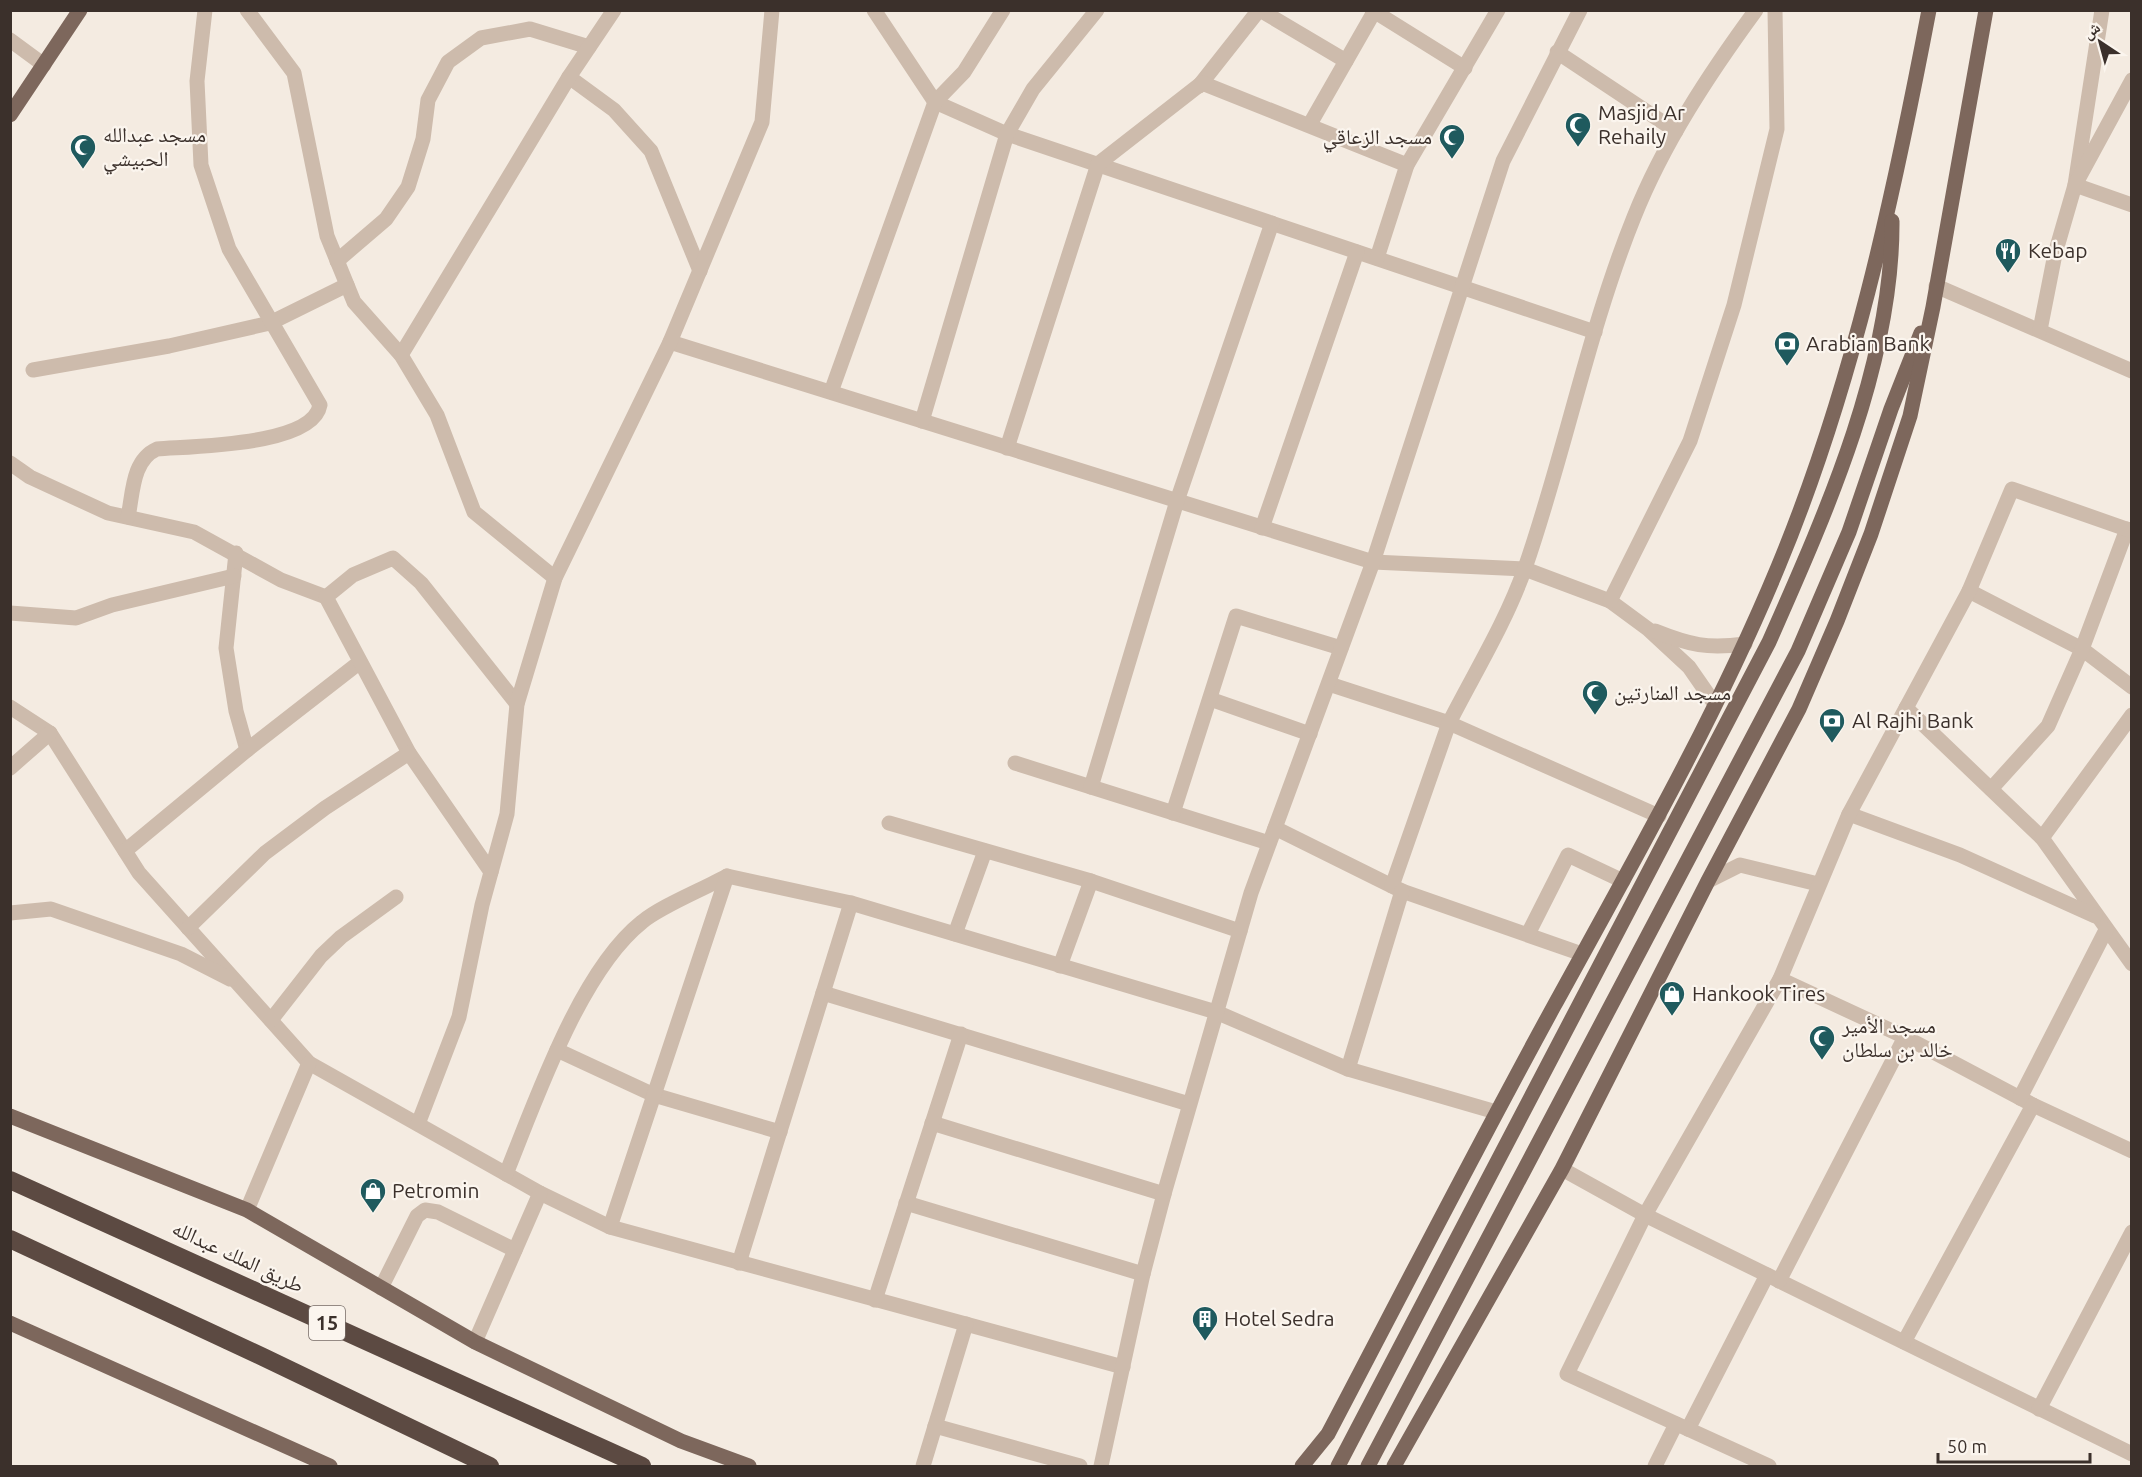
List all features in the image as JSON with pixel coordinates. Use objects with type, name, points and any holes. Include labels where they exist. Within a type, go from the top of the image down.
[{"type":"highway","name":"طريق الملك عبدالله","points":[[10,1179],[642,1467]]},
{"type":"highway","points":[[10,1239],[263,1357],[489,1467]]},
{"type":"main road","points":[[10,115],[80,10]]},
{"type":"main road","points":[[1302,1467],[1328,1434],[1496,1112],[1659,816],[1745,644],[1779,564],[1840,392],[1871,285],[1929,10]]},
{"type":"main road","points":[[1394,1467],[1562,1169],[1708,880],[1799,709],[1841,610],[1871,534],[1910,416],[1933,307],[1986,10]]},
{"type":"main road","points":[[1338,1467],[1769,642],[1804,562],[1842,465],[1875,355],[1892,258],[1892,194]]},
{"type":"main road","points":[[1368,1467],[1798,651],[1849,532],[1891,409],[1933,307]]},
{"type":"main road","points":[[10,1116],[247,1210],[476,1342],[681,1442],[726,1467]]},
{"type":"main road","points":[[10,1323],[330,1467]]},
{"type":"main road","points":[[681,1442],[749,1467]]},
{"type":"street","points":[[128,517],[141,459],[147,453],[157,449],[268,438],[308,424],[318,415],[320,405],[315,392],[270,323],[229,249],[201,165],[197,81],[205,10]]},
{"type":"street","points":[[247,10],[294,73],[327,236],[354,302],[401,355],[437,415],[474,512],[555,578]]},
{"type":"street","points":[[401,355],[569,77],[614,10]]},
{"type":"street","points":[[418,1124],[459,1017],[491,872],[507,814],[517,704],[555,578],[670,342],[762,122],[772,10]]},
{"type":"street","points":[[874,10],[935,102],[1007,134],[1595,332]]},
{"type":"street","points":[[831,393],[935,102],[964,72],[1003,10]]},
{"type":"street","points":[[922,421],[1007,134],[1033,89],[1097,10]]},
{"type":"street","points":[[1199,86],[1259,10],[1346,61]]},
{"type":"street","points":[[1377,258],[1407,165],[1498,10]]},
{"type":"street","points":[[1101,1467],[1143,1274],[1189,1104],[1240,931],[1272,836],[1373,562],[1503,162],[1580,10]]},
{"type":"street","points":[[1348,1069],[1397,889],[1449,723],[1500,626],[1525,569],[1595,332],[1634,216],[1676,131],[1728,48],[1756,10]]},
{"type":"street","points":[[1610,601],[1690,441],[1734,305],[1777,129],[1775,10]]},
{"type":"street","points":[[2040,330],[2055,254],[2075,185],[2102,10]]},
{"type":"street","points":[[1310,124],[1373,11],[1465,68]]},
{"type":"street","points":[[337,261],[386,219],[408,187],[423,139],[428,100],[448,62],[481,38],[530,29],[590,47]]},
{"type":"street","points":[[10,40],[44,65]]},
{"type":"street","points":[[1557,52],[1676,131]]},
{"type":"street","points":[[569,77],[614,110],[651,151],[700,272]]},
{"type":"street","points":[[2075,185],[2132,81]]},
{"type":"street","points":[[1007,448],[1098,164],[1202,83],[1310,124],[1407,165]]},
{"type":"street","points":[[2075,185],[2132,205]]},
{"type":"street","points":[[1091,787],[1177,501],[1272,223]]},
{"type":"street","points":[[1262,528],[1357,252]]},
{"type":"street","points":[[33,370],[169,346],[270,323],[347,285]]},
{"type":"street","points":[[1936,286],[2132,371]]},
{"type":"street","points":[[670,342],[1373,562],[1525,569],[1610,601],[1648,629],[1689,668],[1714,703]]},
{"type":"street","points":[[10,463],[50,486],[108,513],[194,532],[236,553],[281,580],[326,597],[410,753],[491,872]]},
{"type":"street","points":[[1769,1467],[1567,1374],[1645,1215],[1780,980],[1849,814],[1969,591],[2012,489],[2129,530],[2082,649],[2048,726],[1992,789]]},
{"type":"street","points":[[236,553],[226,648],[236,711],[247,750]]},
{"type":"street","points":[[326,597],[353,575],[393,558],[421,583],[517,704]]},
{"type":"street","points":[[10,613],[76,618],[112,605],[234,576]]},
{"type":"street","points":[[1969,591],[2082,649],[2132,687]]},
{"type":"street","points":[[1173,813],[1236,616],[1341,648]]},
{"type":"street","points":[[1648,629],[1683,642],[1715,648],[1745,644]]},
{"type":"street","points":[[125,851],[247,750],[360,662]]},
{"type":"street","points":[[1329,684],[1449,723],[1659,816]]},
{"type":"street","points":[[1210,699],[1310,734]]},
{"type":"street","points":[[10,707],[50,733],[139,873],[309,1062],[540,1193],[610,1227],[1123,1367]]},
{"type":"street","points":[[1906,708],[2042,838],[2096,917],[2132,964]]},
{"type":"street","points":[[2042,838],[2132,715]]},
{"type":"street","points":[[10,768],[50,733]]},
{"type":"street","points":[[188,928],[265,853],[325,808],[410,753]]},
{"type":"street","points":[[1015,763],[1173,813],[1272,836],[1397,889],[1582,954]]},
{"type":"street","points":[[1849,814],[1960,855],[2096,917]]},
{"type":"street","points":[[889,824],[1091,881],[1240,931]]},
{"type":"street","points":[[955,934],[985,851]]},
{"type":"street","points":[[1528,934],[1568,855],[1623,881]]},
{"type":"street","points":[[1708,880],[1740,865],[1818,884]]},
{"type":"street","points":[[506,1174],[557,1050],[600,968],[642,921],[727,876],[851,903],[1216,1011],[1348,1069],[1496,1112]]},
{"type":"street","points":[[610,1227],[727,876]]},
{"type":"street","points":[[1060,966],[1091,881]]},
{"type":"street","points":[[272,1020],[321,956],[340,937],[396,897]]},
{"type":"street","points":[[739,1263],[851,903]]},
{"type":"street","points":[[10,913],[51,909],[181,954],[238,983]]},
{"type":"street","points":[[1904,1342],[2027,1101],[2106,930]]},
{"type":"street","points":[[1780,980],[1905,1037],[2027,1101],[2132,1151]]},
{"type":"street","points":[[823,993],[1189,1104]]},
{"type":"street","points":[[875,1300],[961,1035]]},
{"type":"street","points":[[1656,1467],[1773,1278],[1905,1037]]},
{"type":"street","points":[[557,1050],[654,1095],[780,1132]]},
{"type":"street","points":[[247,1210],[309,1062]]},
{"type":"street","points":[[932,1123],[1164,1194]]},
{"type":"street","points":[[1562,1169],[1645,1215],[2132,1454]]},
{"type":"street","points":[[476,1342],[540,1193]]},
{"type":"street","points":[[906,1203],[1143,1274]]},
{"type":"street","points":[[381,1288],[417,1216],[425,1210],[438,1212],[515,1250]]},
{"type":"street","points":[[2040,1409],[2132,1232]]},
{"type":"street","points":[[923,1467],[966,1324]]},
{"type":"street","points":[[935,1426],[1080,1467]]},
{"type":"place","name":"Masjid Ar Rehaily","points":[[1578,148]]},
{"type":"place","name":"مسجد الزعاقي","points":[[1452,160]]},
{"type":"place","name":"مسجد عبدالله الحبيشي","points":[[83,170]]},
{"type":"place","name":"Kebap","points":[[2008,274]]},
{"type":"place","name":"Arabian Bank","points":[[1787,367]]},
{"type":"place","name":"مسجد المنارتين","points":[[1595,716]]},
{"type":"place","name":"Al Rajhi Bank","points":[[1832,744]]},
{"type":"place","name":"Hankook Tires","points":[[1672,1017]]},
{"type":"place","name":"مسجد الأمير خالد بن سلطان","points":[[1822,1061]]},
{"type":"place","name":"Petromin","points":[[373,1214]]},
{"type":"place","name":"Hotel Sedra","points":[[1205,1342]]}]
